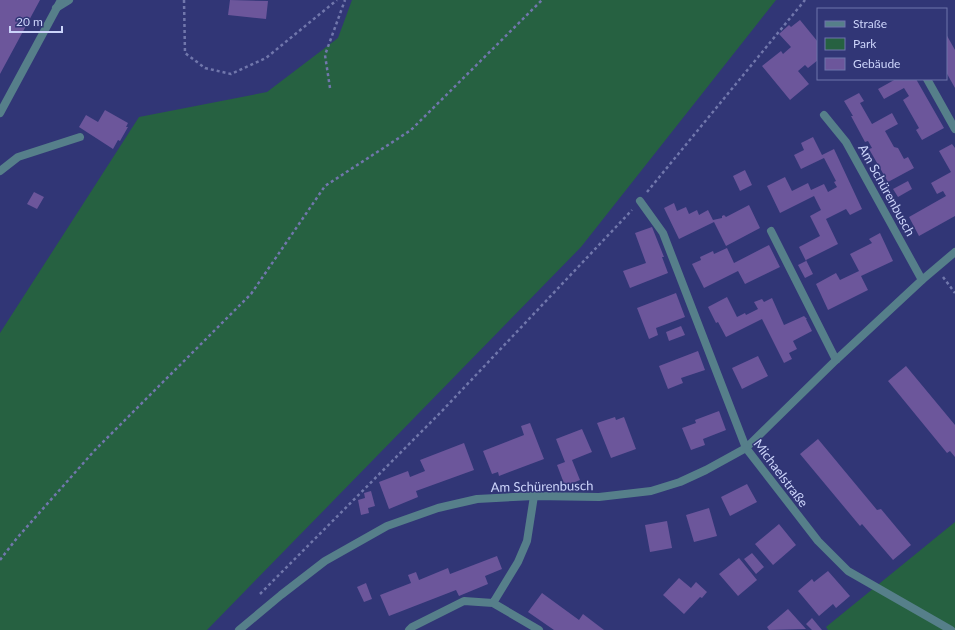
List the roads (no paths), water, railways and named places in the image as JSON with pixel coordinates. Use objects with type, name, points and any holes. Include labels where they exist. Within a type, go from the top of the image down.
[{"type":"street","points":[[0,113],[60,0]]},
{"type":"street","points":[[56,8],[69,0]]},
{"type":"street","points":[[928,80],[955,129]]},
{"type":"street","name":"Am Schürenbusch","points":[[824,115],[846,142],[922,280]]},
{"type":"street","points":[[0,171],[18,157],[80,137]]},
{"type":"street","name":"Michaelstraße","points":[[640,201],[662,233],[746,448],[818,541],[848,571],[952,630]]},
{"type":"street","points":[[771,231],[836,360]]},
{"type":"street","name":"Am Schürenbusch","points":[[239,630],[325,560],[386,526],[438,508],[477,499],[534,496],[599,497],[651,491],[680,482],[746,448],[836,360],[922,280],[955,252]]},
{"type":"street","points":[[493,603],[518,562],[527,541],[534,496]]},
{"type":"street","points":[[409,630],[433,616],[464,602],[493,603],[539,630]]}]
